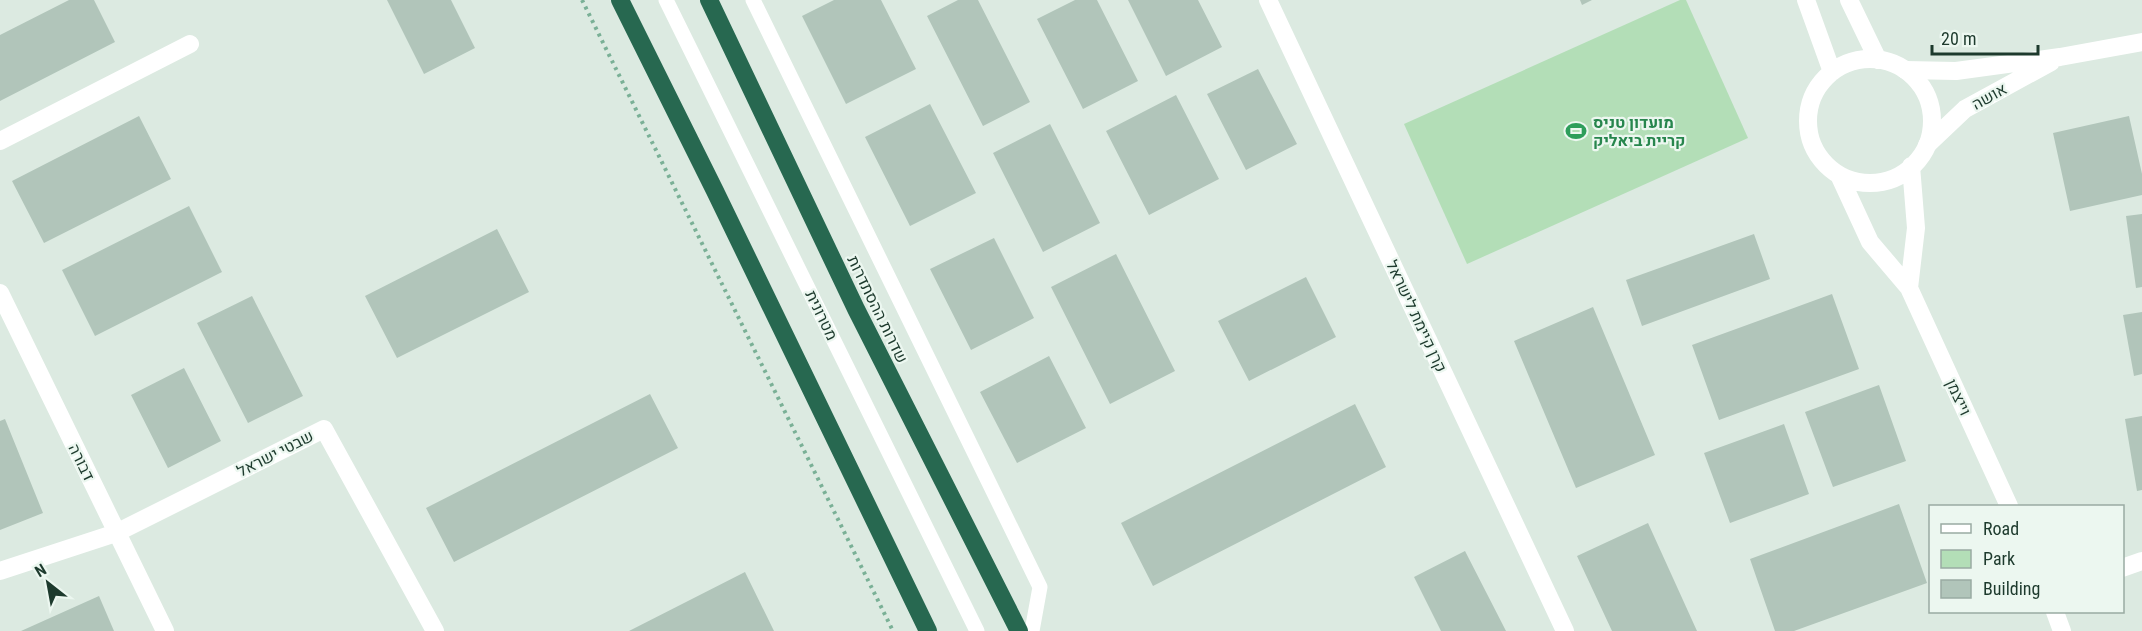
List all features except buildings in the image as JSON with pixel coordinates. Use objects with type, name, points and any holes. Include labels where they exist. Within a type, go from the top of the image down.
[{"type":"highway","points":[[620,0],[716,191],[928,631]]},
{"type":"highway","name":"שדרות ההסתדרות","points":[[710,0],[856,309],[1019,631]]},
{"type":"street","name":"קרן קיימת לישראל","points":[[1268,0],[1565,631]]},
{"type":"street","points":[[1806,0],[1832,72]]},
{"type":"street","points":[[1849,0],[1878,60]]},
{"type":"street","name":"אושה","points":[[1905,70],[1956,71],[2060,57],[2142,42]]},
{"type":"street","points":[[0,141],[190,44]]},
{"type":"street","name":"אושה","points":[[1927,145],[1965,110],[2060,57]]},
{"type":"street","points":[[1862,60],[1878,60],[1905,70],[1923,90],[1930,107],[1932,126],[1927,145],[1902,174],[1884,182],[1865,183],[1839,175],[1818,156],[1810,139],[1808,121],[1811,103],[1819,86],[1832,72],[1846,64],[1862,60]]},
{"type":"street","points":[[1909,288],[1916,228],[1911,166]]},
{"type":"street","name":"וייצמן","points":[[1839,175],[1870,242],[1909,288],[2008,505]]},
{"type":"street","name":"דבורה","points":[[0,293],[165,631]]},
{"type":"street","name":"שבטי ישראל","points":[[116,533],[324,429],[435,631]]},
{"type":"street","points":[[0,571],[116,533]]},
{"type":"street","points":[[2124,567],[2142,561]]},
{"type":"street","points":[[2055,613],[2062,631]]},
{"type":"lane","name":"מטרונית","points":[[666,0],[977,631]]},
{"type":"lane","points":[[753,0],[1040,587],[1032,631]]},
{"type":"path","points":[[582,0],[893,631]]},
{"type":"green space","name":"מועדון טניס קריית ביאליק","points":[[1680,0],[1686,0],[1748,138],[1467,264],[1404,124]]},
{"type":"place","name":"מועדון טניס קריית ביאליק","points":[[1576,131]]}]
